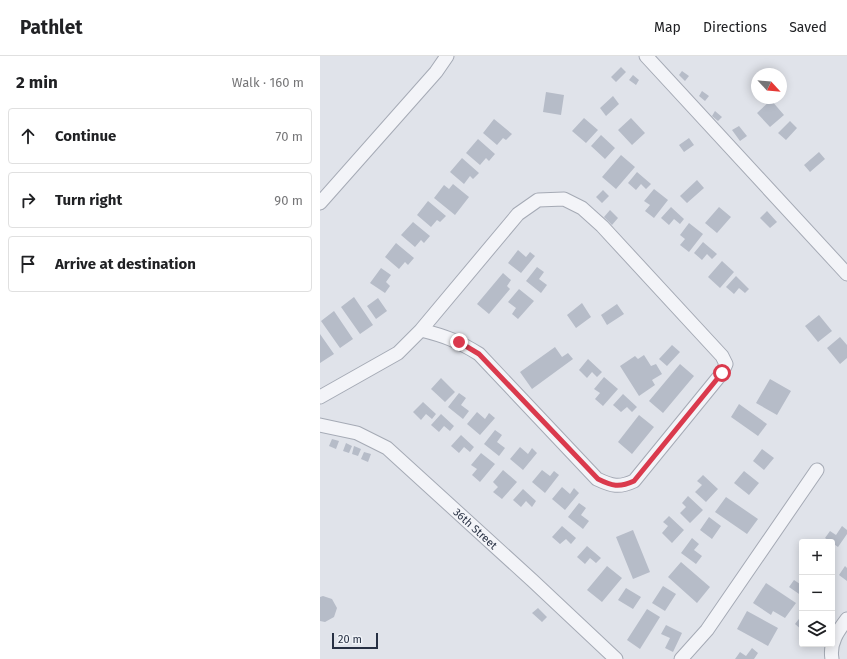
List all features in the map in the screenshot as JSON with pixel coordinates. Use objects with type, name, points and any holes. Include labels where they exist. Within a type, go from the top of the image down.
[{"type":"street","points":[[320,203],[436,72],[447,56]]},
{"type":"street","points":[[646,56],[847,274]]},
{"type":"street","points":[[320,397],[398,353],[421,330],[518,214],[538,200],[564,199],[582,208],[602,226],[722,356],[726,364],[722,373],[634,481],[624,486],[608,484],[598,479],[479,354],[459,342],[444,336],[421,330]]},
{"type":"street","name":"36th Street","points":[[320,425],[357,433],[387,448],[505,555],[616,659]]},
{"type":"street","points":[[681,659],[707,630],[817,470]]},
{"type":"street","points":[[832,659],[830,651],[837,632],[847,619]]},
{"type":"building","points":[[621,67],[626,72],[616,82],[611,77]]},
{"type":"building","points":[[682,71],[689,76],[685,81],[679,75]]},
{"type":"building","points":[[633,75],[639,80],[636,85],[629,80]]},
{"type":"building","points":[[702,91],[709,96],[705,101],[699,96]]},
{"type":"building","points":[[546,92],[564,95],[561,115],[543,112]]},
{"type":"building","points":[[613,96],[619,104],[606,116],[600,108]]},
{"type":"building","points":[[767,104],[774,104],[784,115],[770,127],[757,113]]},
{"type":"building","points":[[715,111],[722,117],[718,121],[712,116]]},
{"type":"building","points":[[584,118],[598,130],[586,143],[572,131]]},
{"type":"building","points":[[631,118],[645,133],[632,145],[618,130]]},
{"type":"building","points":[[494,119],[512,134],[506,140],[503,138],[497,145],[483,133]]},
{"type":"building","points":[[790,121],[797,128],[786,140],[778,133]]},
{"type":"building","points":[[739,126],[747,136],[740,141],[732,130]]},
{"type":"building","points":[[601,135],[615,148],[605,159],[591,146]]},
{"type":"building","points":[[689,138],[694,145],[684,152],[679,145]]},
{"type":"building","points":[[478,139],[495,154],[489,161],[486,158],[480,165],[466,153]]},
{"type":"building","points":[[819,152],[825,159],[810,172],[804,165]]},
{"type":"building","points":[[621,155],[635,167],[616,189],[602,177]]},
{"type":"building","points":[[462,158],[479,173],[473,179],[470,176],[464,184],[450,172]]},
{"type":"building","points":[[637,172],[651,184],[646,189],[641,184],[636,190],[628,183]]},
{"type":"building","points":[[697,180],[704,188],[687,203],[680,196]]},
{"type":"building","points":[[453,184],[469,197],[455,215],[434,198],[444,185],[449,189]]},
{"type":"building","points":[[654,189],[668,200],[654,218],[645,211],[650,205],[644,201]]},
{"type":"building","points":[[603,190],[609,196],[602,203],[596,197]]},
{"type":"building","points":[[428,201],[446,216],[440,222],[437,220],[431,227],[417,215]]},
{"type":"building","points":[[671,207],[684,219],[680,224],[674,219],[669,225],[661,218]]},
{"type":"building","points":[[719,207],[731,217],[717,233],[705,223]]},
{"type":"building","points":[[610,210],[618,218],[612,225],[604,217]]},
{"type":"building","points":[[767,211],[777,222],[770,228],[760,218]]},
{"type":"building","points":[[413,222],[430,236],[424,243],[421,240],[415,247],[401,235]]},
{"type":"building","points":[[689,223],[703,234],[689,252],[680,245],[685,239],[680,235]]},
{"type":"building","points":[[703,242],[717,254],[712,259],[707,254],[702,260],[694,253]]},
{"type":"building","points":[[396,243],[414,258],[408,265],[405,262],[399,269],[385,257]]},
{"type":"building","points":[[518,250],[526,257],[530,252],[535,256],[521,273],[508,263]]},
{"type":"building","points":[[722,261],[734,272],[720,288],[708,277]]},
{"type":"building","points":[[537,267],[544,272],[539,279],[547,285],[541,293],[526,281]]},
{"type":"building","points":[[381,268],[391,275],[386,282],[390,286],[385,293],[370,283]]},
{"type":"building","points":[[503,273],[511,280],[507,286],[510,289],[489,314],[477,304]]},
{"type":"building","points":[[736,276],[749,289],[745,293],[739,288],[734,294],[726,287]]},
{"type":"building","points":[[519,289],[534,301],[518,319],[512,314],[516,308],[508,302]]},
{"type":"building","points":[[354,297],[373,325],[360,334],[341,307]]},
{"type":"building","points":[[378,298],[387,311],[376,319],[367,306]]},
{"type":"building","points":[[582,303],[591,317],[576,328],[567,315]]},
{"type":"building","points":[[617,304],[624,314],[607,325],[601,315]]},
{"type":"building","points":[[334,311],[353,339],[340,348],[321,321]]},
{"type":"building","points":[[819,315],[832,331],[818,342],[805,326]]},
{"type":"building","points":[[320,334],[334,354],[320,363]]},
{"type":"building","points":[[840,337],[847,345],[847,358],[840,364],[827,348]]},
{"type":"building","points":[[672,345],[680,352],[667,366],[659,359]]},
{"type":"building","points":[[555,347],[562,357],[568,353],[573,359],[532,389],[520,372]]},
{"type":"building","points":[[644,355],[651,366],[656,364],[662,374],[652,380],[655,385],[639,396],[620,366],[635,356],[638,359]]},
{"type":"building","points":[[588,359],[602,372],[597,377],[592,372],[587,378],[579,370]]},
{"type":"building","points":[[680,364],[694,376],[663,413],[649,401]]},
{"type":"building","points":[[604,377],[618,389],[603,406],[595,399],[600,393],[594,389]]},
{"type":"building","points":[[441,378],[455,392],[445,402],[431,389]]},
{"type":"building","points":[[770,379],[791,391],[777,415],[756,403]]},
{"type":"building","points":[[459,393],[466,398],[461,405],[469,411],[463,419],[448,407]]},
{"type":"building","points":[[623,394],[637,407],[632,412],[627,407],[621,412],[613,405]]},
{"type":"building","points":[[423,402],[436,414],[432,419],[426,414],[421,420],[413,412]]},
{"type":"building","points":[[739,404],[767,424],[758,436],[731,417]]},
{"type":"building","points":[[477,412],[485,419],[489,413],[495,418],[480,435],[467,424]]},
{"type":"building","points":[[441,414],[454,426],[450,431],[444,426],[439,432],[431,425]]},
{"type":"building","points":[[639,415],[654,427],[632,454],[618,442]]},
{"type":"building","points":[[495,430],[502,435],[497,442],[505,448],[499,456],[484,444]]},
{"type":"building","points":[[461,435],[474,447],[470,452],[464,447],[459,453],[451,446]]},
{"type":"building","points":[[332,439],[339,441],[336,449],[329,446]]},
{"type":"building","points":[[346,443],[352,446],[349,453],[343,451]]},
{"type":"building","points":[[354,446],[361,449],[358,456],[352,454]]},
{"type":"building","points":[[520,447],[528,454],[532,448],[537,453],[523,470],[510,459]]},
{"type":"building","points":[[762,449],[774,458],[764,470],[753,461]]},
{"type":"building","points":[[364,452],[371,454],[368,462],[361,459]]},
{"type":"building","points":[[481,453],[495,464],[480,482],[472,475],[477,469],[471,465]]},
{"type":"building","points":[[503,470],[517,482],[502,499],[493,492],[498,487],[493,482]]},
{"type":"building","points":[[542,470],[550,476],[554,471],[559,475],[545,493],[532,482]]},
{"type":"building","points":[[744,471],[759,483],[749,495],[734,483]]},
{"type":"building","points":[[703,475],[718,489],[706,502],[695,492],[702,485],[697,481]]},
{"type":"building","points":[[562,487],[570,494],[574,488],[579,493],[565,510],[552,499]]},
{"type":"building","points":[[523,489],[536,501],[532,507],[526,501],[521,507],[513,500]]},
{"type":"building","points":[[688,496],[703,510],[690,523],[680,513],[686,507],[682,503]]},
{"type":"building","points":[[726,497],[758,519],[747,534],[715,512]]},
{"type":"building","points":[[579,503],[586,508],[581,515],[589,521],[583,529],[568,517]]},
{"type":"building","points":[[669,516],[684,530],[672,543],[662,533],[668,526],[663,522]]},
{"type":"building","points":[[709,517],[721,526],[712,539],[700,530]]},
{"type":"building","points":[[562,526],[576,538],[571,544],[566,539],[560,544],[552,537]]},
{"type":"building","points":[[842,526],[847,530],[847,534],[838,547],[835,545],[835,539],[825,538],[830,531],[836,535]]},
{"type":"building","points":[[633,530],[650,572],[633,579],[616,537]]},
{"type":"building","points":[[692,538],[699,544],[694,550],[702,556],[696,564],[681,553]]},
{"type":"building","points":[[587,546],[601,558],[596,563],[590,558],[585,564],[577,557]]},
{"type":"building","points":[[681,562],[710,587],[697,603],[668,577]]},
{"type":"building","points":[[607,566],[622,578],[602,602],[587,590]]},
{"type":"building","points":[[845,566],[847,568],[847,581],[839,575]]},
{"type":"building","points":[[794,580],[799,583],[799,594],[789,587]]},
{"type":"building","points":[[766,583],[796,603],[785,618],[773,611],[771,615],[753,603]]},
{"type":"building","points":[[663,586],[676,594],[665,611],[652,603]]},
{"type":"building","points":[[626,588],[641,597],[633,609],[618,600]]},
{"type":"building","points":[[323,596],[332,599],[337,608],[334,617],[325,622],[320,621],[320,597]]},
{"type":"building","points":[[538,608],[547,617],[542,622],[532,613]]},
{"type":"building","points":[[647,609],[660,617],[640,649],[627,640]]},
{"type":"building","points":[[747,611],[778,628],[768,646],[737,629]]},
{"type":"building","points":[[799,619],[799,627],[795,624]]},
{"type":"building","points":[[666,625],[682,633],[673,652],[665,648],[670,638],[661,634]]},
{"type":"building","points":[[752,648],[758,653],[754,659],[735,659],[740,652],[746,656]]},
{"type":"route","points":[[459,342],[479,354],[598,479],[608,484],[624,486],[634,481],[722,373]]}]
